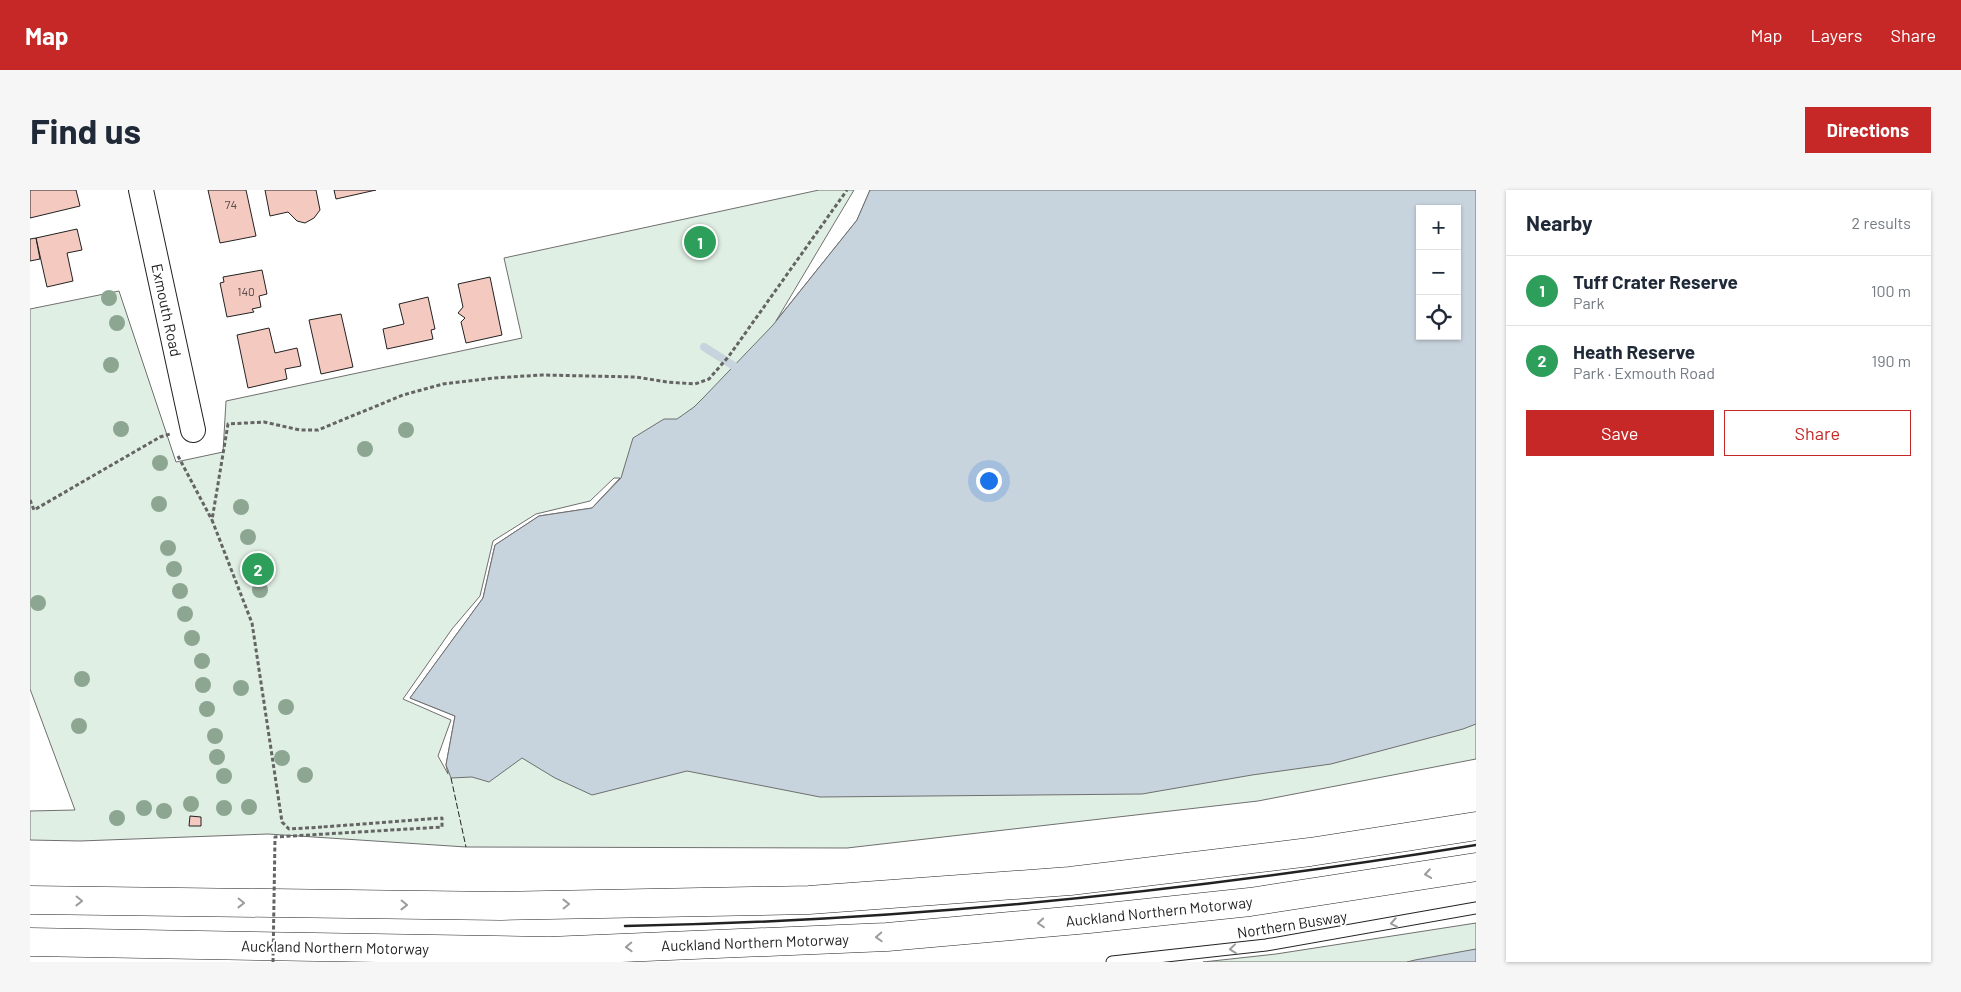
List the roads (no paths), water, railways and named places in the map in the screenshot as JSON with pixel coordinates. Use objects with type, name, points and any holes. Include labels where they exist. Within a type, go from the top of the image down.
[{"type":"highway","points":[[30,900],[501,906],[808,900],[1070,881],[1310,852],[1476,826]]},
{"type":"highway","name":"Auckland Northern Motorway","points":[[30,942],[549,951],[887,937],[1250,902],[1476,867]]},
{"type":"street","name":"Exmouth Road","points":[[141,190],[183,431]]},
{"type":"lane","name":"Northern Busway","points":[[1112,962],[1266,945],[1476,908]]},
{"type":"waterway","points":[[704,347],[734,366]]},
{"type":"place","name":"Tuff Crater Reserve","points":[[700,242]]},
{"type":"place","name":"Heath Reserve","points":[[258,569]]}]
